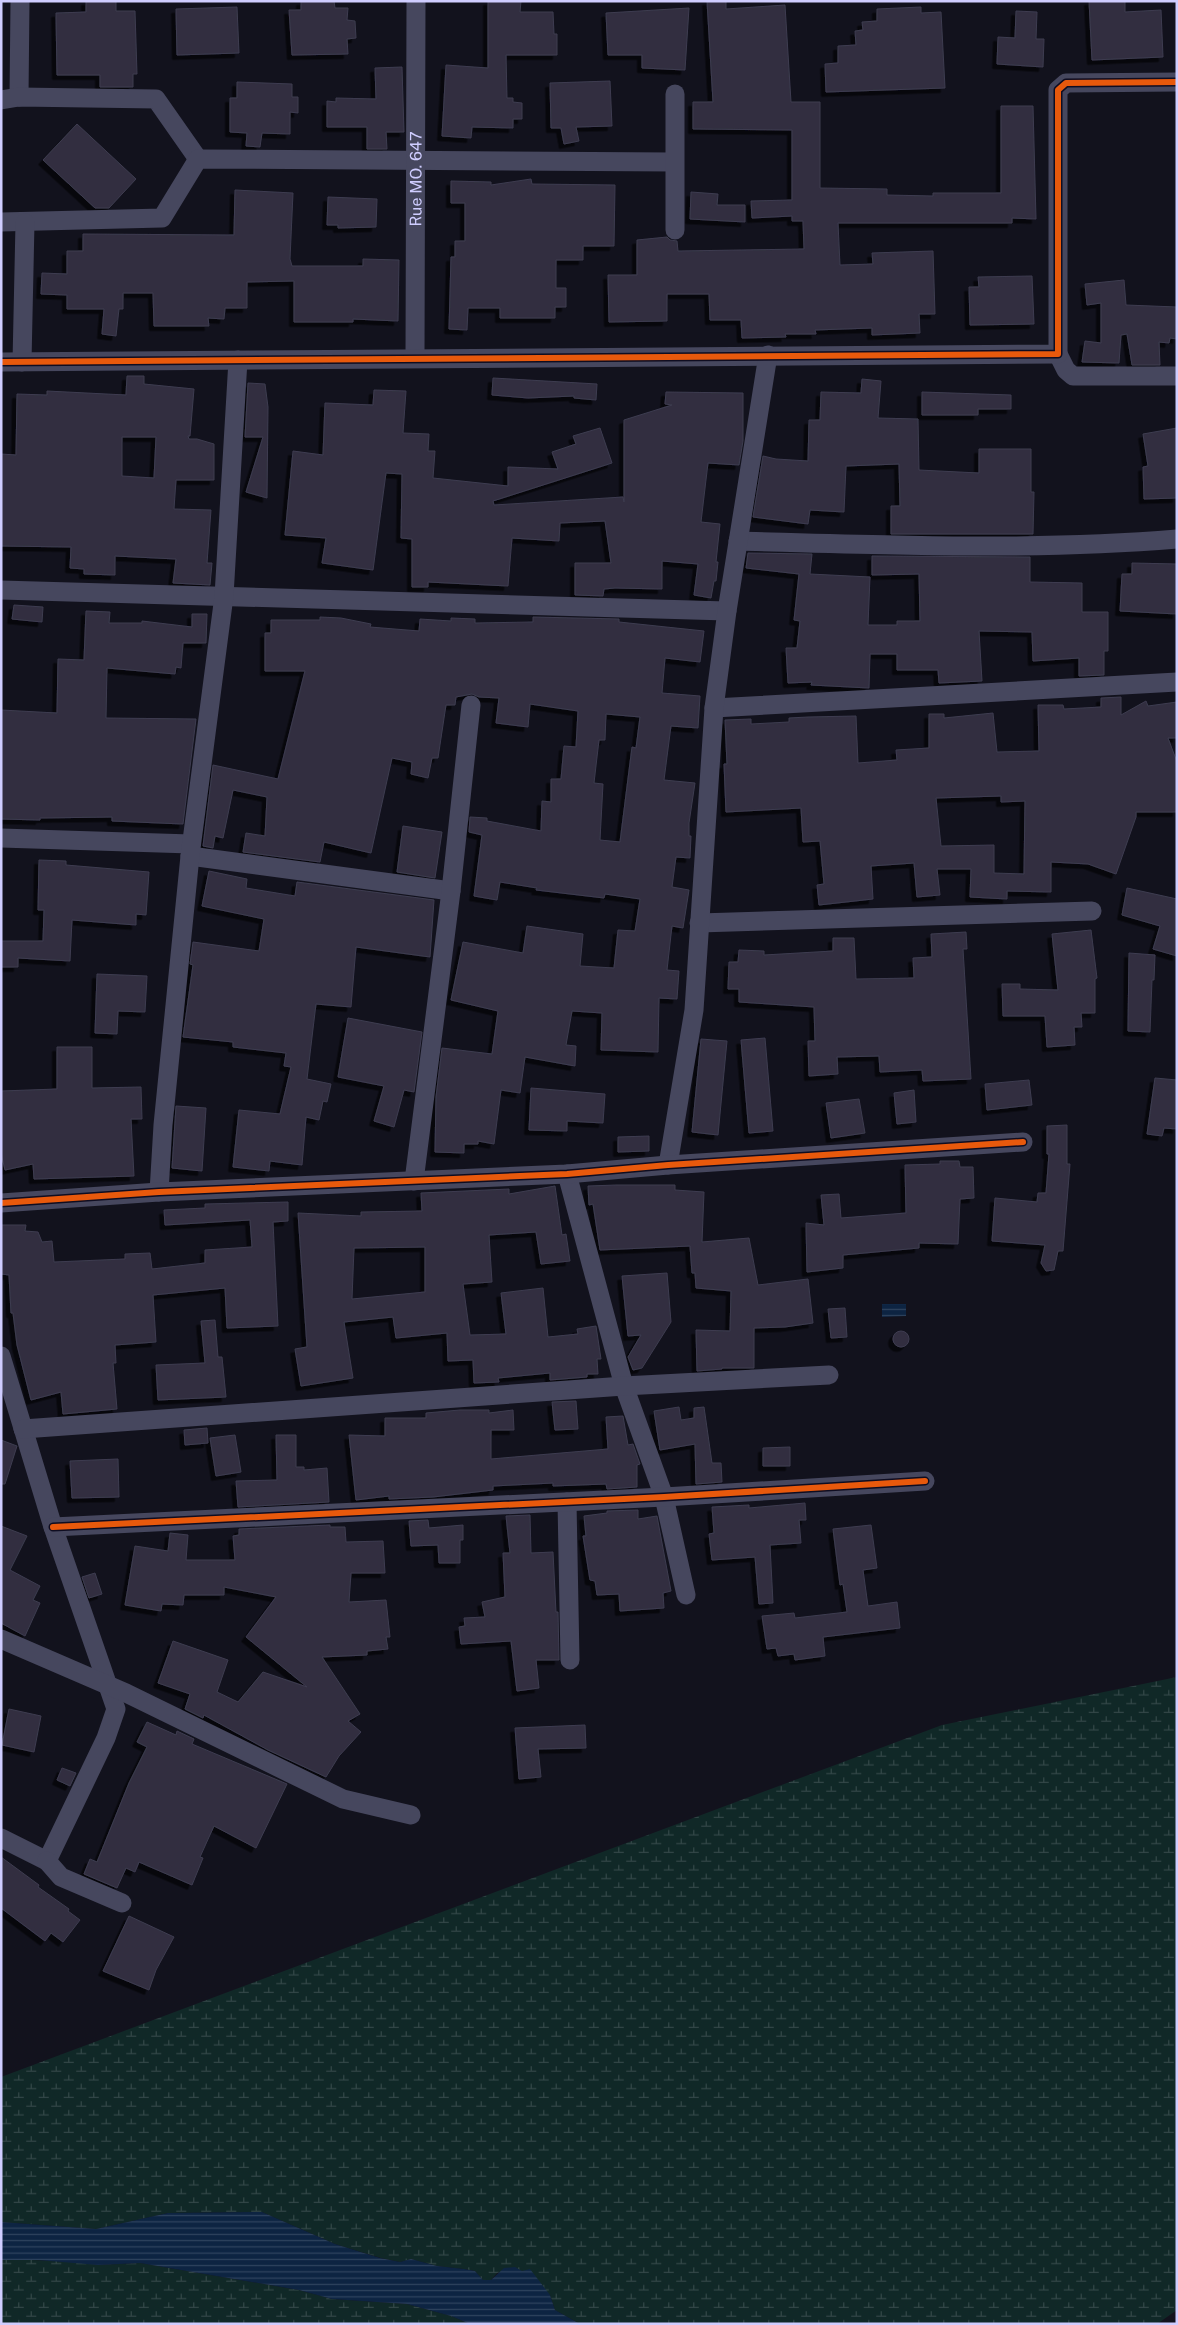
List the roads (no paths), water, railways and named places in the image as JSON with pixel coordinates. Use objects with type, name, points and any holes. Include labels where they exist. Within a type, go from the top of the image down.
[{"type":"street","points":[[20,1],[10,98],[156,99],[198,160]]},
{"type":"street","name":"Rue MO. 647","points":[[415,358],[416,1]]},
{"type":"street","points":[[1177,82],[1066,83],[1058,90],[1058,354],[1066,370],[1073,376],[1177,376]]},
{"type":"street","points":[[675,94],[675,230]]},
{"type":"street","points":[[198,160],[674,162]]},
{"type":"street","points":[[1,222],[25,223],[162,218],[198,160]]},
{"type":"street","points":[[22,362],[25,223]]},
{"type":"street","points":[[1,362],[1058,354]]},
{"type":"street","points":[[668,1165],[694,1010],[714,708],[727,611],[768,355]]},
{"type":"street","points":[[160,1192],[163,1125],[190,850],[224,596],[238,360]]},
{"type":"street","points":[[738,541],[973,548],[1114,544],[1177,539]]},
{"type":"street","points":[[1,590],[727,611]]},
{"type":"street","points":[[714,708],[1177,682]]},
{"type":"street","points":[[414,1181],[451,891],[471,705]]},
{"type":"street","points":[[1,838],[190,850],[451,891]]},
{"type":"street","points":[[699,923],[1092,911]]},
{"type":"street","points":[[1,1203],[160,1192],[567,1174],[668,1165],[1023,1142]]},
{"type":"street","points":[[567,1174],[624,1386],[664,1497],[686,1595]]},
{"type":"street","points":[[1,1356],[53,1526],[116,1709],[106,1738],[47,1861]]},
{"type":"street","points":[[22,1429],[624,1386],[829,1375]]},
{"type":"street","points":[[53,1526],[664,1497],[925,1481]]},
{"type":"street","points":[[567,1502],[570,1660]]},
{"type":"street","points":[[1,1639],[108,1685],[343,1799],[411,1815]]},
{"type":"street","points":[[1,1838],[47,1861],[61,1877],[122,1903]]},
{"type":"water","points":[[882,1304],[906,1304],[906,1316],[882,1317]]},
{"type":"water","points":[[262,2212],[335,2244],[380,2258],[400,2262],[411,2259],[437,2266],[475,2271],[483,2280],[491,2280],[504,2268],[515,2267],[522,2271],[530,2269],[550,2295],[555,2310],[580,2324],[470,2324],[451,2316],[407,2304],[332,2299],[299,2290],[140,2263],[98,2265],[38,2260],[1,2260],[1,2222],[96,2229],[168,2213]]}]
